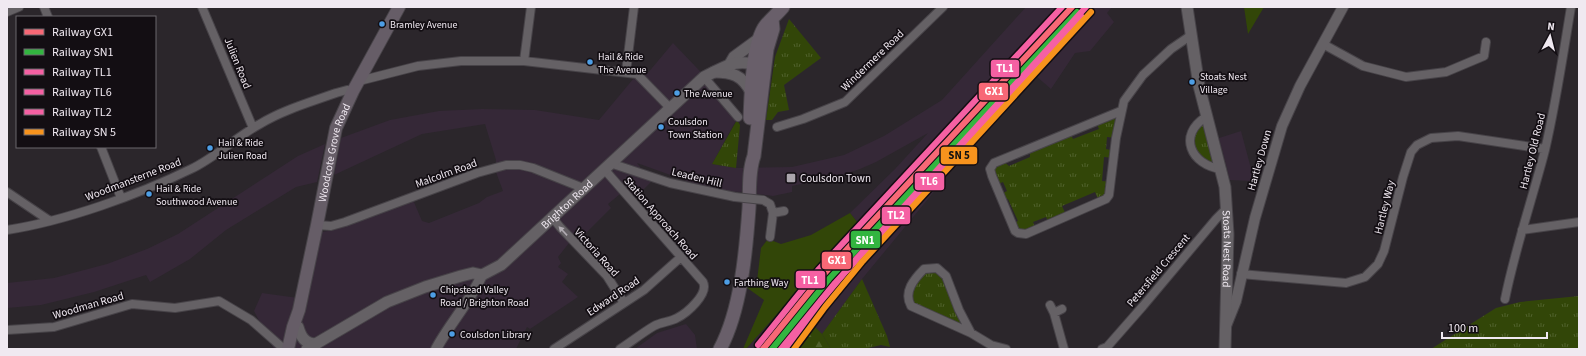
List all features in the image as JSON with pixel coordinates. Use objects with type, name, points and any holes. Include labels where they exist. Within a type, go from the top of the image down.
[{"type":"highway","name":"Brighton Road","points":[[760,38],[765,25],[783,7]]},
{"type":"highway","points":[[720,349],[737,302],[742,275],[749,208],[751,164],[749,156],[749,133],[752,92],[759,65],[767,49],[773,29],[772,19]]},
{"type":"highway","points":[[751,164],[754,156],[760,38]]},
{"type":"main road","name":"Woodcote Grove Road","points":[[283,348],[299,310],[333,141],[341,116],[399,7]]},
{"type":"main road","name":"Stoats Nest Road","points":[[1187,7],[1190,36],[1206,116],[1221,169],[1227,208],[1224,330],[1225,349]]},
{"type":"main road","name":"Brighton Road","points":[[730,64],[734,57],[760,38]]},
{"type":"main road","name":"Brighton Road","points":[[482,275],[502,265],[583,188],[709,74],[730,64],[759,65]]},
{"type":"main road","points":[[709,74],[736,74],[752,92]]},
{"type":"main road","points":[[298,328],[300,335],[312,347],[387,302],[411,292],[473,273],[482,275]]},
{"type":"main road","name":"Woodcote Grove Road","points":[[296,349],[299,310]]},
{"type":"street","points":[[7,12],[19,7]]},
{"type":"street","name":"Julien Road","points":[[202,7],[252,128]]},
{"type":"street","points":[[524,61],[531,7]]},
{"type":"street","points":[[626,72],[634,7]]},
{"type":"street","name":"Windermere Road","points":[[777,127],[785,121],[803,119],[845,102],[943,7]]},
{"type":"street","name":"Hartley Down","points":[[1224,330],[1236,301],[1241,274],[1264,183],[1282,126],[1300,86],[1344,7]]},
{"type":"street","name":"Hartley Old Road","points":[[1504,299],[1545,149],[1562,66],[1571,7]]},
{"type":"street","points":[[1121,111],[994,164],[990,169],[992,176],[1015,231],[1026,234],[1106,199],[1109,196],[1121,111],[1124,101],[1143,75],[1171,49],[1190,36]]},
{"type":"street","points":[[1323,44],[1363,66],[1406,77],[1446,72],[1484,56],[1486,42]]},
{"type":"street","points":[[359,81],[418,66],[482,60],[524,61],[626,72],[640,75],[671,109]]},
{"type":"street","points":[[709,74],[738,117]]},
{"type":"street","name":"Woodmansterne Road","points":[[7,230],[50,221],[121,198],[193,168],[252,128],[275,116],[336,93],[347,90],[353,92]]},
{"type":"street","points":[[1206,116],[1194,126],[1190,135],[1190,144],[1193,153],[1204,164],[1221,169]]},
{"type":"street","name":"Hartley Way","points":[[1241,274],[1346,283],[1364,277],[1378,264],[1384,251],[1402,177],[1411,152],[1417,145],[1431,138],[1458,136],[1545,149]]},
{"type":"street","points":[[101,148],[121,198]]},
{"type":"street","name":"Malcolm Road","points":[[317,225],[331,226],[345,222],[477,173],[506,165],[520,165],[533,168],[583,188]]},
{"type":"street","name":"Leaden Hill","points":[[607,166],[670,183],[735,197],[762,200],[770,204],[773,213]]},
{"type":"street","name":"Station Approach Road","points":[[607,166],[703,282],[705,288],[703,294],[685,313],[671,321],[655,325],[620,349]]},
{"type":"street","points":[[7,192],[50,221]]},
{"type":"street","name":"Petersfield Crescent","points":[[1104,348],[1143,306],[1227,208]]},
{"type":"street","points":[[770,237],[773,213],[784,211]]},
{"type":"street","name":"Victoria Road","points":[[552,217],[607,276],[624,303]]},
{"type":"street","points":[[1522,230],[1579,222]]},
{"type":"street","name":"Edward Road","points":[[554,349],[644,290],[681,257]]},
{"type":"street","points":[[971,333],[959,310],[946,276],[937,268],[924,269],[909,289],[908,300],[911,306],[971,333],[991,345],[1006,349]]},
{"type":"street","points":[[436,349],[449,326],[473,294],[482,275]]},
{"type":"street","name":"Woodman Road","points":[[7,330],[54,327],[132,304],[175,308],[219,301],[251,320],[283,348]]},
{"type":"street","points":[[1062,309],[1052,309],[1064,349]]},
{"type":"shaded area","points":[[1026,7],[1112,7],[1107,13],[1114,22],[1090,51],[1075,53],[1051,89],[1036,76],[961,159],[862,279],[822,334],[814,326],[797,349],[746,349],[858,223],[850,213],[895,169],[928,133],[876,162],[860,169],[842,175],[792,186],[792,192],[773,196],[743,192],[715,191],[637,163],[651,182],[634,199],[620,194],[608,204],[611,208],[579,240],[569,243],[558,257],[561,263],[558,267],[568,274],[562,282],[578,297],[530,329],[527,327],[516,349],[274,349],[254,311],[262,293],[298,298],[321,232],[335,230],[413,200],[422,221],[429,223],[479,203],[487,197],[503,191],[496,172],[496,160],[485,124],[422,134],[334,175],[341,138],[390,120],[439,111],[482,109],[535,110],[599,120],[634,78],[647,74],[673,43],[740,113],[712,164],[736,168],[792,167],[844,155],[884,136],[942,100]]},
{"type":"shaded area","points":[[1241,131],[1253,176],[1250,181],[1230,180],[1219,138]]},
{"type":"shaded area","points":[[325,144],[317,182],[296,187],[226,230],[190,259],[150,282],[146,275],[94,292],[41,305],[7,308],[7,283],[54,278],[107,264],[147,249],[178,234],[298,156]]},
{"type":"shaded area","points":[[686,324],[695,335],[697,349],[635,349],[657,333]]},
{"type":"green space","points":[[1244,7],[1264,7],[1248,34]]},
{"type":"green space","points":[[789,19],[821,58],[784,85],[789,110],[778,112],[772,120],[766,120],[775,57]]},
{"type":"green space","points":[[1121,111],[1116,138],[1107,137],[1106,149],[1115,151],[1114,158],[1104,157],[1102,181],[1112,182],[1111,191],[1099,201],[1095,192],[1062,206],[1066,215],[1049,223],[1046,217],[1033,222],[1036,229],[1026,234],[1012,224],[1018,221],[1008,199],[1002,201],[999,195],[1007,191],[1003,182],[995,185],[992,176],[994,163],[1002,160],[1009,166],[1030,157],[1030,149],[1070,133],[1073,139],[1099,129],[1096,122]]},
{"type":"green space","points":[[737,120],[740,125],[736,168],[712,164]]},
{"type":"green space","points":[[1202,122],[1214,166],[1195,154],[1193,134]]},
{"type":"green space","points":[[850,213],[858,223],[746,349],[743,349],[764,300],[746,287],[748,280],[757,281],[761,248],[768,239],[781,244],[811,235]]},
{"type":"green space","points":[[931,270],[939,272],[961,324],[915,305],[912,301],[916,282],[922,275]]},
{"type":"green space","points":[[862,279],[887,336],[890,347],[881,345],[864,349],[831,349],[822,334]]},
{"type":"green space","points":[[1579,296],[1579,349],[1431,349],[1496,308],[1520,302]]},
{"type":"green space","points":[[814,326],[822,334],[831,349],[797,349]]},
{"type":"rail line","name":"TL1","points":[[758,345],[819,269],[1062,7]]},
{"type":"rail line","name":"GX1","points":[[763,349],[824,274],[1072,7]]},
{"type":"rail line","name":"TL2","points":[[785,349],[820,302],[857,258],[1086,7]]},
{"type":"rail line","name":"SN1","points":[[772,349],[829,279],[1077,12]]},
{"type":"rail line","name":"TL6","points":[[781,349],[835,283],[1082,17]]},
{"type":"transit line","points":[[794,349],[825,307],[862,262],[1091,12]]},
{"type":"place","name":"Bramley Avenue","points":[[382,24]]},
{"type":"place","name":"Hail & Ride The Avenue","points":[[590,62]]},
{"type":"place","name":"Stoats Nest Village","points":[[1192,82]]},
{"type":"place","name":"The Avenue","points":[[677,93]]},
{"type":"place","name":"Coulsdon Town Station","points":[[661,127]]},
{"type":"place","name":"Hail & Ride Julien Road","points":[[210,148]]},
{"type":"place","name":"Coulsdon Town","points":[[791,178]]},
{"type":"place","name":"Hail & Ride Southwood Avenue","points":[[149,194]]},
{"type":"place","name":"Farthing Way","points":[[727,282]]},
{"type":"place","name":"Chipstead Valley Road / Brighton Road","points":[[433,295]]},
{"type":"place","name":"Coulsdon Library","points":[[452,334]]}]
